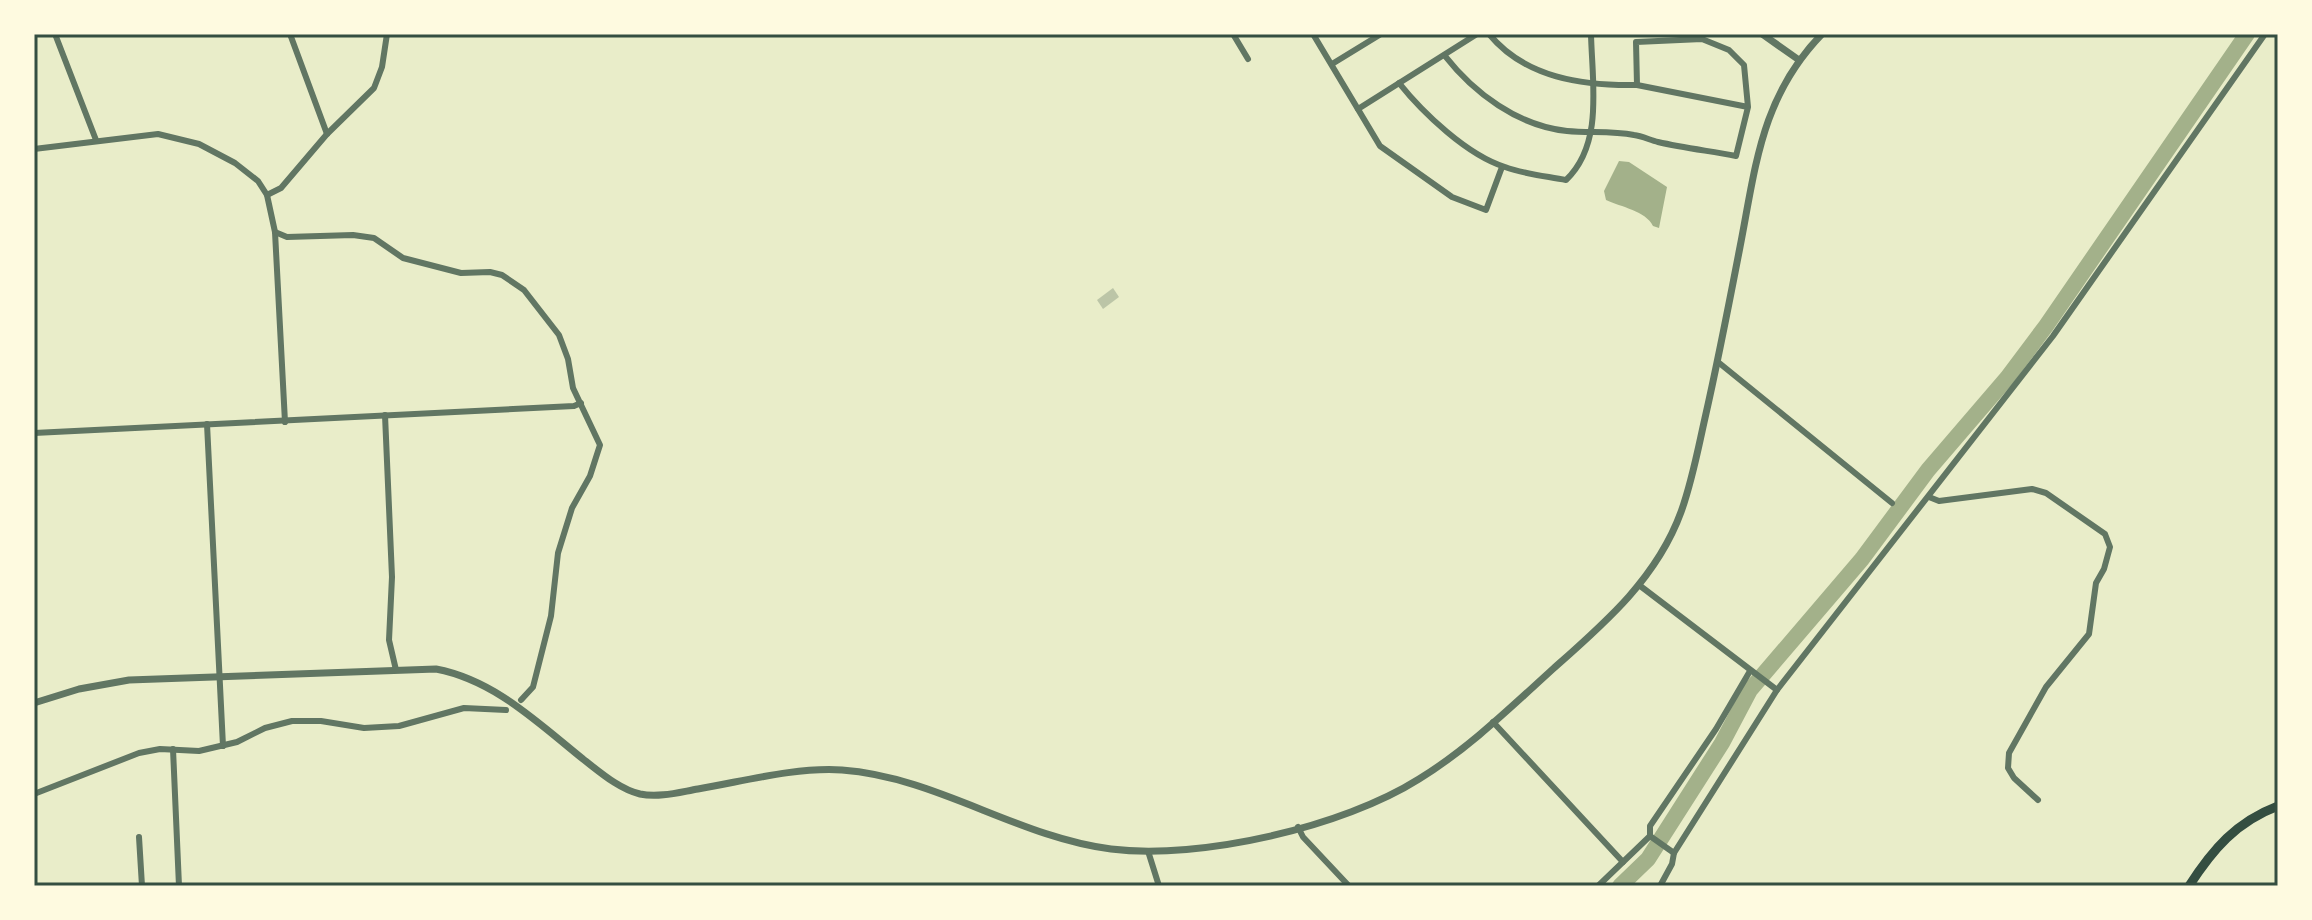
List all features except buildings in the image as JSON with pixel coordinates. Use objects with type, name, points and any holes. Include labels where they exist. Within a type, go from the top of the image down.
[{"type":"main road","points":[[2189,886],[2211,852],[2226,836],[2252,818],[2278,806]]},
{"type":"street","points":[[55,34],[96,140]]},
{"type":"street","points":[[290,34],[327,134]]},
{"type":"street","points":[[267,195],[281,188],[327,134],[374,88],[382,67],[387,34]]},
{"type":"street","points":[[1233,34],[1248,59]]},
{"type":"street","points":[[1313,34],[1380,146],[1452,197],[1486,210],[1502,167]]},
{"type":"street","points":[[1332,64],[1381,34]]},
{"type":"street","points":[[1358,109],[1477,34]]},
{"type":"street","points":[[1489,34],[1515,57],[1542,73],[1592,83],[1637,85],[1748,107]]},
{"type":"street","points":[[1399,83],[1417,106],[1439,126],[1502,167],[1566,180],[1574,172],[1593,132],[1591,34]]},
{"type":"street","points":[[1762,34],[1799,60]]},
{"type":"street","points":[[34,703],[79,689],[129,680],[436,669],[458,673],[482,683],[598,771],[622,787],[640,794],[682,792],[813,770],[842,770],[915,784],[1036,832],[1068,841],[1148,851],[1231,844],[1334,818],[1414,783],[1442,765],[1597,629],[1639,585],[1674,532],[1685,501],[1718,362],[1764,134],[1780,89],[1799,60],[1822,34]]},
{"type":"street","points":[[1660,886],[1672,864],[1672,851],[1775,689],[1929,497],[2080,299],[2265,34]]},
{"type":"street","points":[[1445,56],[1484,96],[1511,113],[1563,130],[1635,135],[1656,142],[1736,156],[1748,107],[1744,65],[1729,50],[1702,39],[1636,42],[1637,85]]},
{"type":"street","points":[[34,149],[158,134],[199,144],[235,163],[258,181],[267,195],[275,232],[285,422]]},
{"type":"street","points":[[275,232],[287,237],[353,235],[374,238],[403,258],[461,273],[490,272],[502,275],[524,290],[559,335],[568,359],[573,388],[600,445],[590,476],[567,523],[558,553],[551,616],[533,687],[521,700]]},
{"type":"street","points":[[1718,362],[1892,503]]},
{"type":"street","points":[[34,433],[285,422],[574,406],[581,403]]},
{"type":"street","points":[[385,415],[392,577],[389,640],[396,670]]},
{"type":"street","points":[[207,424],[223,746]]},
{"type":"street","points":[[1929,497],[1939,501],[2032,489],[2046,493],[2105,534],[2110,547],[2096,583],[2089,634],[2046,687],[2009,753],[2008,768],[2014,778],[2038,800]]},
{"type":"street","points":[[1639,585],[1775,689]]},
{"type":"street","points":[[1672,851],[1652,838],[1650,826],[1752,672]]},
{"type":"street","points":[[34,794],[139,753],[173,749],[199,751],[223,746],[265,728],[292,721],[321,721],[364,728],[399,726],[464,708],[506,710]]},
{"type":"street","points":[[1493,722],[1623,862]]},
{"type":"street","points":[[173,749],[179,886]]},
{"type":"street","points":[[1298,827],[1303,837],[1349,886]]},
{"type":"street","points":[[139,837],[142,886]]},
{"type":"street","points":[[1598,886],[1652,838]]},
{"type":"street","points":[[1148,851],[1159,886]]},
{"type":"shaded area","points":[[1619,161],[1629,162],[1667,187],[1659,228],[1639,213],[1606,200],[1604,191]]},
{"type":"waterway","points":[[1620,886],[1648,859],[1722,743],[1750,690],[1862,559],[1928,470],[2007,378],[2247,34]]}]
